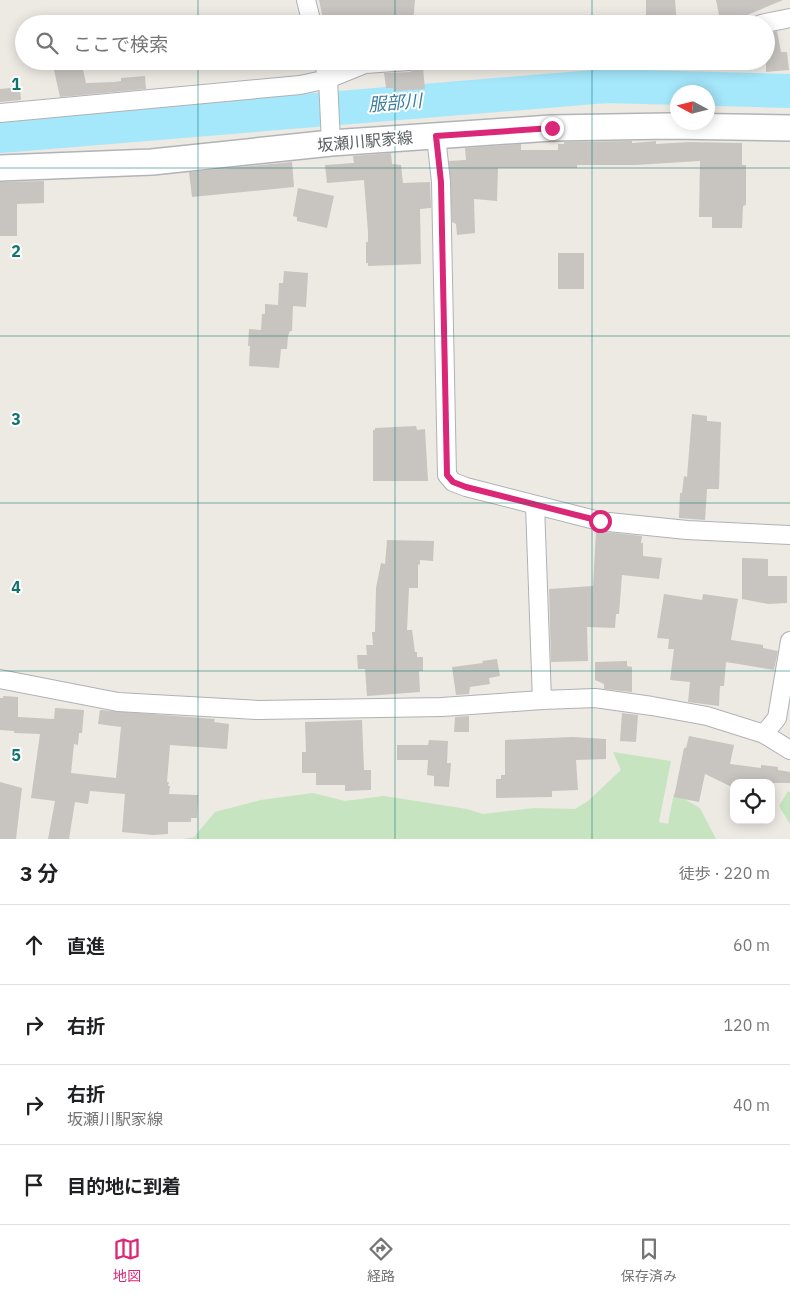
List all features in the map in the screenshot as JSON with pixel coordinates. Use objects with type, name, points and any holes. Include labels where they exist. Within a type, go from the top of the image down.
[{"type":"main road","name":"坂瀬川駅家線","points":[[0,168],[152,162],[330,136],[436,136],[552,128],[669,126],[790,128]]},
{"type":"street","points":[[306,0],[310,15]]},
{"type":"street","points":[[775,21],[790,18]]},
{"type":"street","points":[[325,70],[328,87],[330,136]]},
{"type":"street","points":[[0,113],[300,85],[328,87],[355,70]]},
{"type":"street","points":[[436,136],[441,182],[447,475],[453,482],[600,521],[687,530],[790,535]]},
{"type":"street","points":[[534,505],[542,700]]},
{"type":"street","points":[[764,734],[777,718],[790,640]]},
{"type":"street","points":[[0,678],[118,702],[258,710],[442,707],[596,698],[707,716],[764,734],[790,750]]},
{"type":"green space","points":[[613,752],[671,761],[659,822],[668,824],[674,793],[700,808],[716,839],[183,839],[194,837],[215,812],[261,800],[313,793],[345,801],[384,796],[467,809],[483,814],[534,808],[575,809],[588,801],[621,770]]},
{"type":"green space","points":[[788,791],[790,793],[790,824],[779,806]]},
{"type":"building","points":[[319,0],[415,0],[414,15],[322,15]]},
{"type":"building","points":[[646,0],[675,0],[676,15],[646,15]]},
{"type":"building","points":[[716,0],[783,0],[747,15],[719,15]]},
{"type":"building","points":[[777,31],[781,52],[787,52],[789,70],[766,72],[766,70],[775,70],[775,32]]},
{"type":"building","points":[[54,70],[83,70],[86,83],[114,82],[121,81],[121,78],[145,76],[146,89],[60,97]]},
{"type":"building","points":[[413,70],[423,70],[425,89],[394,91],[393,88],[386,88],[384,73],[410,72]]},
{"type":"building","points":[[20,87],[21,100],[0,102],[0,89]]},
{"type":"building","points":[[632,141],[632,143],[656,141],[656,144],[689,142],[742,143],[742,165],[746,165],[746,205],[743,206],[742,228],[712,228],[712,217],[699,217],[700,161],[635,165],[577,165],[577,168],[498,168],[497,201],[474,199],[475,233],[457,235],[456,224],[452,222],[449,161],[466,160],[465,148],[521,144],[521,150],[558,150],[558,144],[564,144],[564,142]]},
{"type":"building","points":[[391,153],[392,164],[401,165],[403,183],[430,182],[431,208],[420,209],[421,264],[368,266],[368,263],[366,263],[368,232],[364,180],[327,183],[325,165],[354,163],[353,156]]},
{"type":"building","points":[[292,162],[294,187],[192,197],[189,172]]},
{"type":"building","points":[[44,181],[44,203],[17,204],[17,236],[0,236],[0,182]]},
{"type":"building","points":[[298,188],[334,196],[327,228],[297,221],[297,217],[293,216]]},
{"type":"building","points":[[558,253],[584,253],[584,289],[558,289]]},
{"type":"building","points":[[284,271],[308,273],[306,307],[293,306],[292,331],[290,331],[288,336],[287,349],[281,349],[279,368],[249,366],[249,329],[261,330],[262,314],[265,314],[265,304],[278,305],[279,283],[283,283]]},
{"type":"building","points":[[692,414],[707,416],[707,421],[721,422],[719,489],[707,489],[705,520],[679,518],[680,493],[682,493],[684,476],[687,477]]},
{"type":"building","points":[[416,426],[417,430],[425,429],[428,481],[373,481],[373,430],[375,428]]},
{"type":"building","points":[[596,531],[642,536],[643,556],[662,558],[659,579],[622,575],[619,614],[616,614],[615,628],[587,627],[588,661],[551,662],[549,589],[593,586]]},
{"type":"building","points":[[387,540],[434,541],[433,561],[420,560],[418,565],[418,588],[409,588],[407,630],[412,630],[417,657],[423,657],[423,671],[419,671],[420,692],[367,696],[365,669],[358,669],[357,655],[367,655],[366,645],[373,645],[372,632],[375,632],[376,588],[381,563],[385,564]]},
{"type":"building","points":[[742,558],[768,559],[768,576],[787,576],[787,603],[768,604],[742,599]]},
{"type":"building","points":[[664,594],[702,600],[703,594],[738,599],[731,640],[763,645],[763,648],[778,651],[774,670],[726,662],[724,686],[720,686],[719,706],[688,702],[690,682],[670,680],[674,649],[668,649],[669,639],[657,638]]},
{"type":"building","points":[[497,659],[500,676],[489,678],[490,684],[470,687],[469,694],[456,695],[452,667]]},
{"type":"building","points":[[627,661],[627,666],[632,667],[632,692],[604,689],[604,684],[595,680],[595,662]]},
{"type":"building","points":[[3,696],[18,697],[18,717],[54,719],[55,708],[84,710],[82,733],[79,733],[78,745],[74,744],[71,773],[116,778],[121,727],[98,724],[100,710],[215,719],[214,722],[229,724],[227,749],[170,745],[167,782],[169,782],[168,786],[170,786],[169,794],[198,795],[197,818],[191,818],[191,822],[168,822],[168,834],[153,835],[122,832],[125,794],[90,791],[88,804],[75,802],[69,839],[48,839],[55,801],[31,798],[40,734],[14,733],[14,731],[0,730],[0,698],[3,698]]},
{"type":"building","points":[[622,713],[638,715],[636,742],[620,741]]},
{"type":"building","points":[[469,716],[469,732],[454,732],[455,717]]},
{"type":"building","points":[[362,720],[364,770],[371,770],[371,790],[345,791],[345,785],[316,785],[316,773],[302,773],[302,752],[306,752],[305,722]]},
{"type":"building","points":[[689,736],[734,745],[730,764],[761,768],[761,765],[778,767],[778,770],[790,772],[790,783],[775,783],[775,779],[730,779],[730,786],[705,774],[699,802],[674,797],[684,748],[686,748]]},
{"type":"building","points":[[572,737],[606,739],[606,759],[576,760],[578,790],[552,791],[552,797],[496,798],[496,779],[501,779],[501,775],[505,775],[505,740]]},
{"type":"building","points":[[429,740],[448,741],[447,763],[451,763],[449,787],[434,786],[434,776],[427,775],[428,760],[397,760],[397,745],[428,745]]},
{"type":"building","points":[[0,782],[22,788],[16,839],[0,839]]},
{"type":"waterway","name":"服部川","points":[[0,136],[606,86],[790,91]]},
{"type":"route","points":[[552,128],[436,136],[441,182],[447,475],[453,482],[466,487],[600,521]]}]
